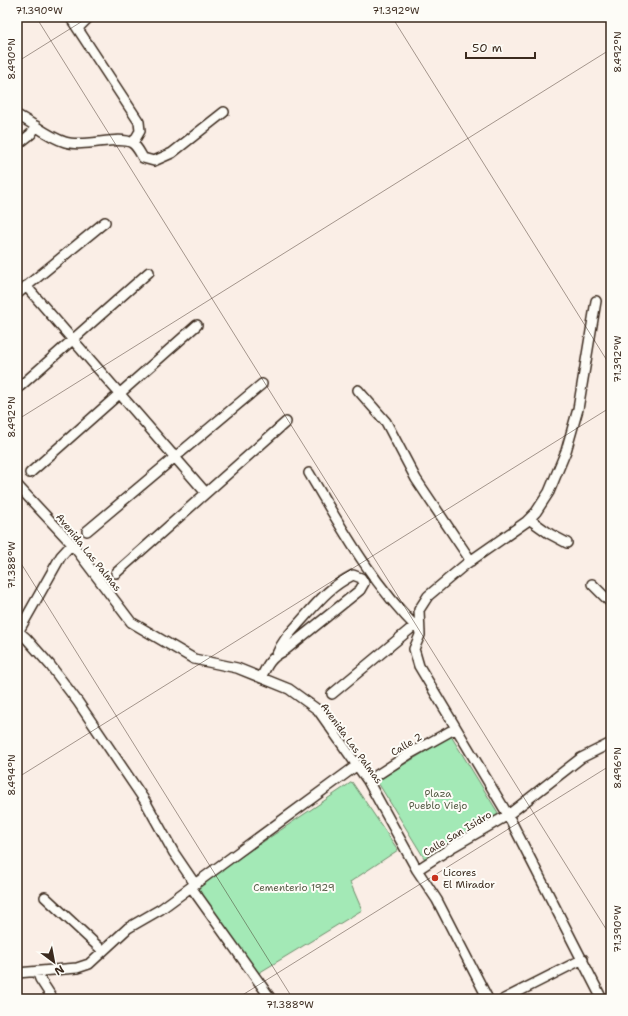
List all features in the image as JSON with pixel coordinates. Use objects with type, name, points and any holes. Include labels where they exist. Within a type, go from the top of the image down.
[{"type":"street","points":[[70,17],[139,122],[140,132],[133,143]]},
{"type":"street","points":[[78,28],[89,17]]},
{"type":"street","points":[[17,115],[65,142],[92,144],[118,140],[133,143],[146,160],[158,160],[172,153],[224,112]]},
{"type":"street","points":[[17,145],[32,134],[36,126]]},
{"type":"street","points":[[17,294],[105,222]]},
{"type":"street","points":[[17,389],[149,272]]},
{"type":"street","points":[[26,286],[206,493]]},
{"type":"street","points":[[596,301],[578,409],[566,451],[550,492],[536,512],[529,519],[471,561],[433,591],[424,601],[419,610],[414,649],[415,657],[508,815],[583,959],[602,999]]},
{"type":"street","points":[[30,473],[197,325]]},
{"type":"street","points":[[87,531],[262,384]]},
{"type":"street","points":[[358,390],[386,422],[416,479],[471,561]]},
{"type":"street","points":[[116,573],[286,422]]},
{"type":"street","points":[[309,473],[346,537],[371,575],[417,629]]},
{"type":"street","name":"Avenida Las Palmas","points":[[17,485],[72,544],[131,622],[194,659],[237,668],[289,689],[318,710],[368,781],[417,870],[437,900],[488,999]]},
{"type":"street","points":[[529,519],[550,534],[567,543]]},
{"type":"street","points":[[72,544],[61,556],[18,633],[26,638],[50,665],[78,702],[145,802],[193,886],[271,999]]},
{"type":"street","points":[[261,678],[269,661],[360,590],[364,583],[361,578],[353,575],[338,583],[324,594],[281,643],[277,654]]},
{"type":"street","points":[[592,584],[611,603]]},
{"type":"street","points":[[332,694],[417,629]]},
{"type":"street","name":"Calle 2","points":[[368,781],[411,753],[456,728]]},
{"type":"street","name":"Calle San Isidro","points":[[417,870],[454,846],[508,815],[581,758],[611,743]]},
{"type":"street","points":[[17,972],[77,968],[89,964],[128,928],[161,909],[356,766]]},
{"type":"street","points":[[45,897],[102,951]]},
{"type":"street","points":[[504,999],[583,959]]},
{"type":"street","points":[[37,971],[40,979],[53,999]]},
{"type":"green space","name":"Plaza Pueblo Viejo","points":[[451,736],[500,816],[426,861],[377,781]]},
{"type":"green space","name":"Cementerio 1929","points":[[352,782],[398,850],[350,882],[362,910],[257,974],[196,887]]},
{"type":"place","name":"Licores El Mirador","points":[[435,878]]}]
